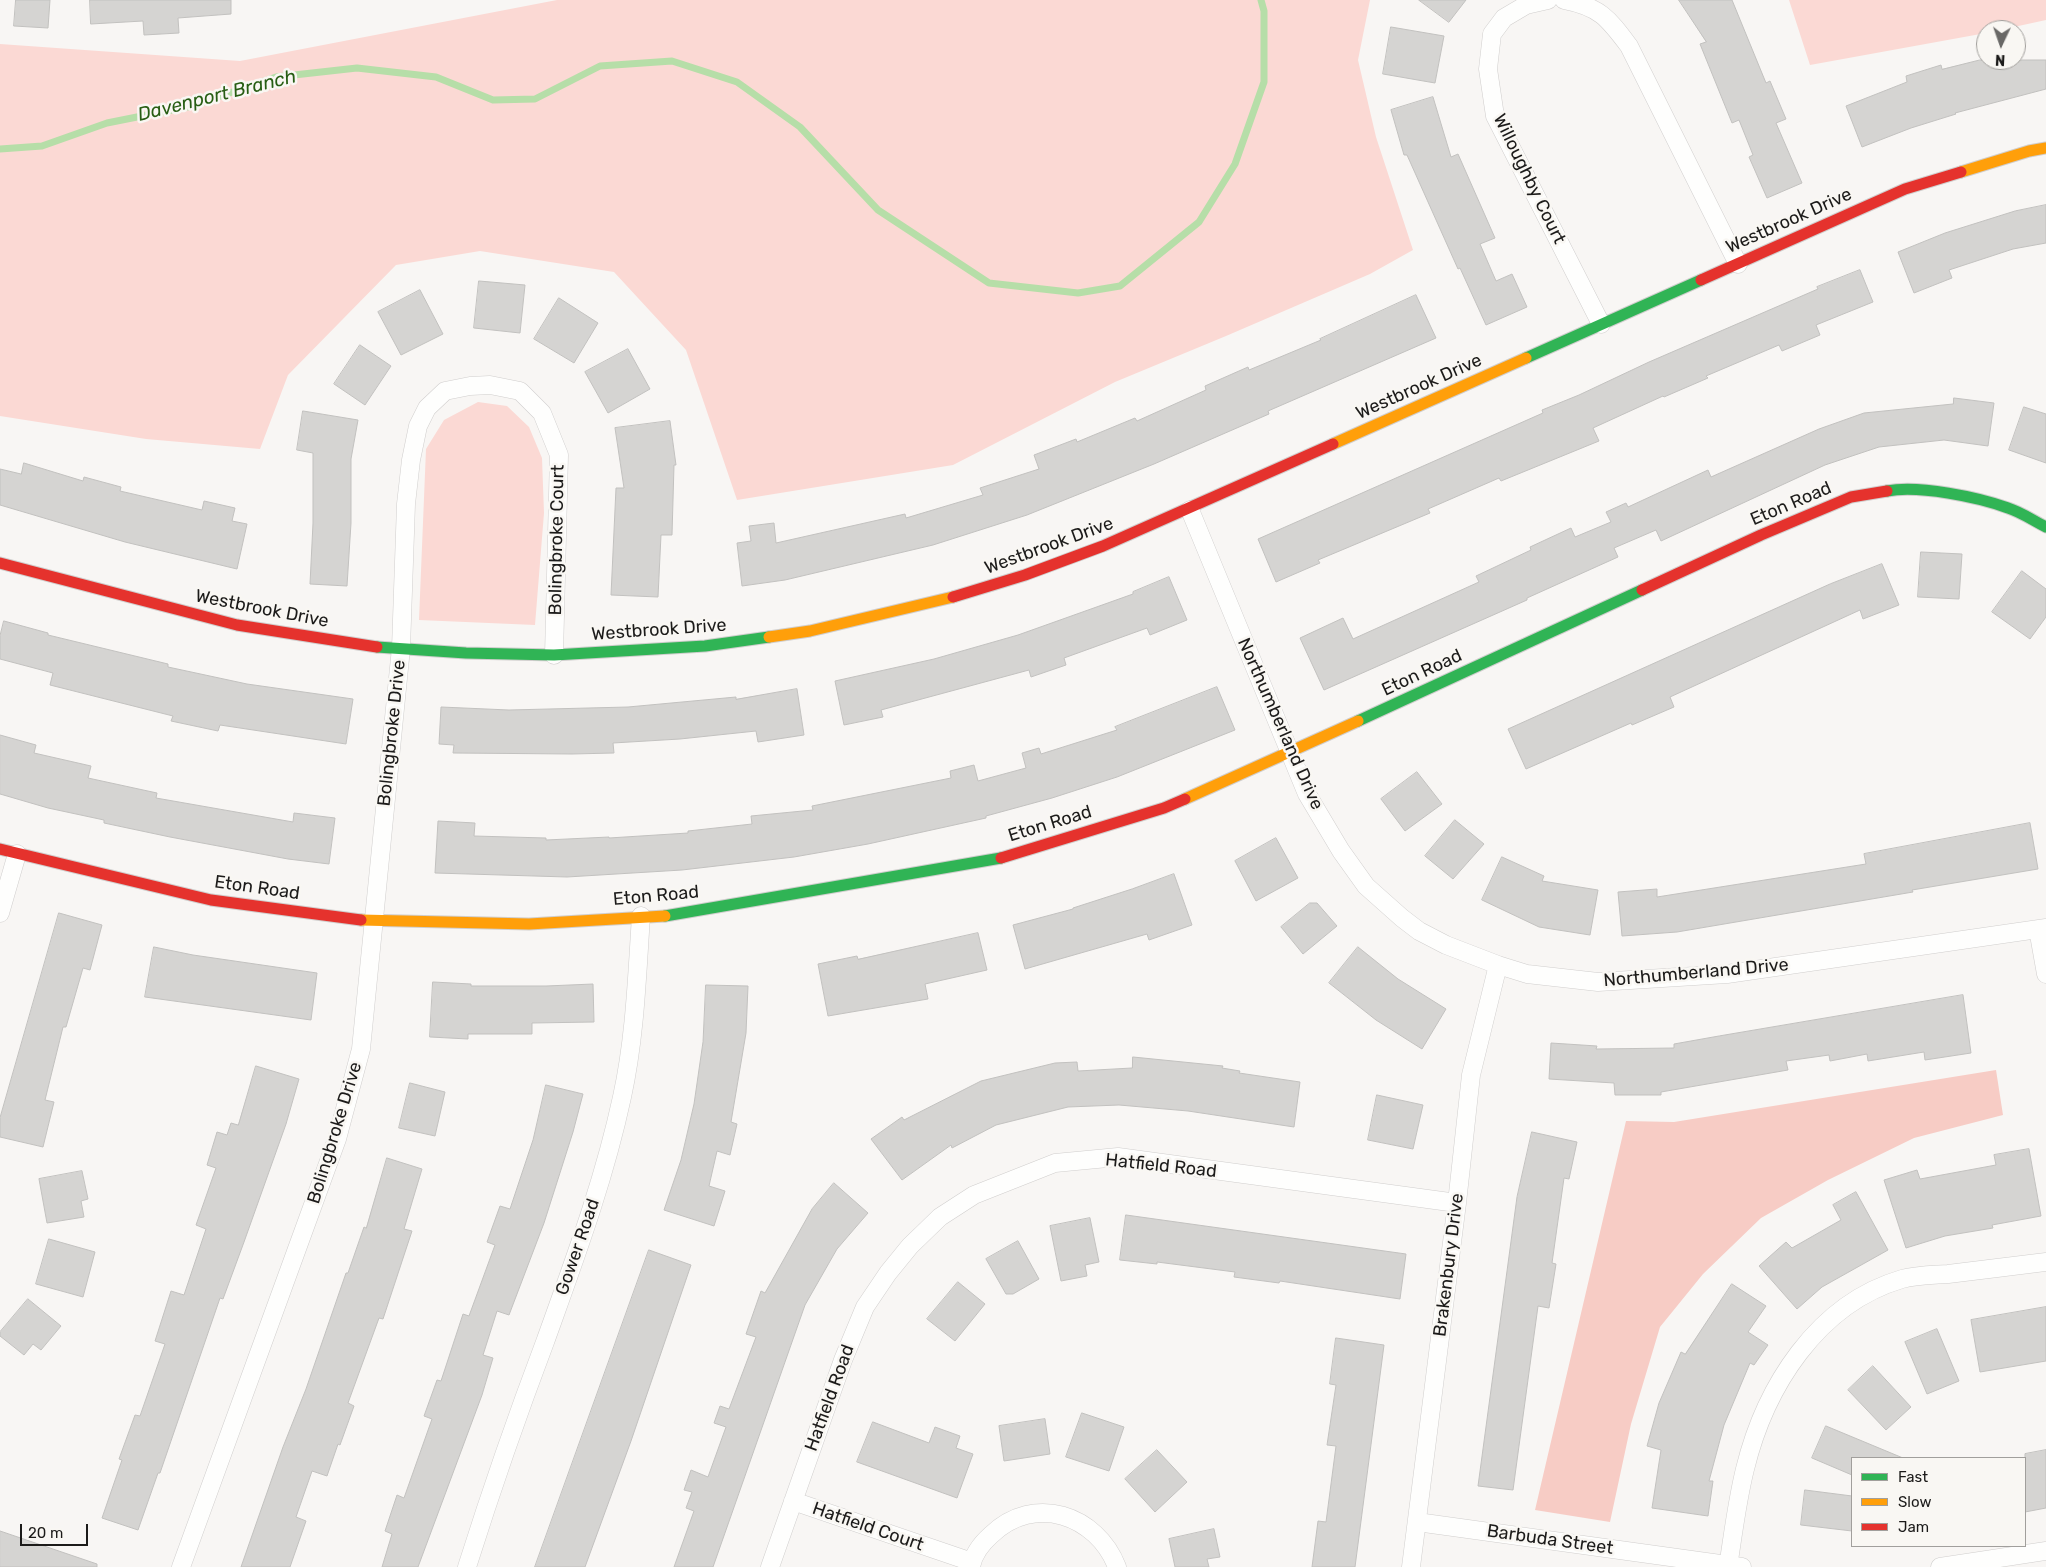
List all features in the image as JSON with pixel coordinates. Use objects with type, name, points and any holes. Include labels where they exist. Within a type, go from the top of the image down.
[{"type":"street","name":"Willoughby Court","points":[[1548,0],[1526,5],[1504,18],[1492,34],[1488,69],[1495,116],[1601,324]]},
{"type":"street","points":[[1564,0],[1584,4],[1607,17],[1629,46],[1738,264]]},
{"type":"street","name":"Westbrook Drive","points":[[0,563],[237,625],[363,646],[466,653],[554,655],[705,646],[810,631],[933,603],[1034,572],[1104,546],[1190,510],[1905,189],[2029,151],[2046,148]]},
{"type":"street","name":"Bolingbroke Court","points":[[401,648],[406,504],[411,460],[418,426],[427,408],[445,391],[470,386],[490,386],[520,391],[542,413],[559,455],[554,655]]},
{"type":"street","name":"Eton Road","points":[[8,851],[212,900],[374,922],[529,924],[674,915],[1000,858],[1164,808],[1290,753],[1761,535],[1851,497],[1898,489],[1961,495],[2010,508],[2046,528]]},
{"type":"street","name":"Northumberland Drive","points":[[1190,510],[1307,794],[1340,851],[1366,886],[1419,931],[1446,946],[1527,974],[1598,982],[1727,974],[2042,928]]},
{"type":"street","name":"Bolingbroke Drive","points":[[182,1567],[337,1139],[361,1049],[401,648]]},
{"type":"street","points":[[0,913],[8,851]]},
{"type":"street","name":"Gower Road","points":[[467,1567],[495,1477],[580,1244],[610,1150],[623,1094],[633,1023],[642,916]]},
{"type":"street","points":[[2042,928],[2046,974]]},
{"type":"street","name":"Brakenbury Drive","points":[[1411,1567],[1457,1203],[1471,1075],[1498,965]]},
{"type":"street","name":"Hatfield Road","points":[[770,1567],[842,1360],[864,1307],[910,1246],[940,1217],[974,1195],[1055,1163],[1118,1158],[1457,1203]]},
{"type":"street","points":[[1733,1566],[1744,1470],[1761,1418],[1780,1381],[1806,1342],[1830,1319],[1869,1293],[1904,1279],[2046,1262]]},
{"type":"street","name":"Hatfield Court","points":[[794,1501],[971,1565],[983,1543],[999,1527],[1019,1517],[1040,1513],[1063,1515],[1086,1526],[1105,1543],[1117,1567]]},
{"type":"street","name":"Barbuda Street","points":[[1417,1522],[1733,1566]]},
{"type":"street","points":[[1940,1567],[2046,1551]]},
{"type":"shaded area","points":[[557,0],[1370,0],[1358,60],[1376,137],[1413,250],[1370,274],[1115,382],[953,465],[737,500],[686,350],[614,272],[480,251],[396,265],[288,375],[260,449],[146,439],[0,416],[0,44],[240,61]]},
{"type":"shaded area","points":[[1789,0],[2046,0],[2046,20],[2026,24],[2026,20],[1976,20],[1976,35],[1810,65]]},
{"type":"shaded area","points":[[478,402],[507,406],[529,427],[542,458],[544,513],[535,625],[419,620],[426,449],[444,420]]},
{"type":"shaded area","points":[[1996,1070],[2003,1115],[1914,1138],[1828,1180],[1761,1218],[1703,1274],[1660,1327],[1631,1424],[1610,1522],[1535,1510],[1626,1121],[1674,1122]]},
{"type":"building","points":[[16,0],[50,0],[48,28],[14,26]]},
{"type":"building","points":[[90,0],[231,0],[231,14],[178,18],[179,33],[144,35],[143,21],[91,24]]},
{"type":"building","points":[[1419,0],[1466,0],[1449,22]]},
{"type":"building","points":[[1679,0],[1732,0],[1766,83],[1770,81],[1786,119],[1776,123],[1802,183],[1767,198],[1749,157],[1753,155],[1739,120],[1732,123],[1700,44],[1706,42]]},
{"type":"building","points":[[1391,27],[1444,36],[1435,83],[1383,74]]},
{"type":"building","points":[[2026,60],[2046,60],[2046,89],[1955,113],[1862,147],[1846,106],[1907,82],[1906,76],[1941,65],[1942,69],[1976,61],[1976,70],[2026,70]]},
{"type":"building","points":[[1433,97],[1451,157],[1458,154],[1495,238],[1480,244],[1496,281],[1512,274],[1527,307],[1486,325],[1460,268],[1458,269],[1407,155],[1404,155],[1391,110]]},
{"type":"building","points":[[2046,205],[2046,243],[2013,249],[1949,270],[1952,278],[1914,293],[1898,252],[1945,233],[2015,211]]},
{"type":"building","points":[[1860,270],[1873,302],[1816,325],[1820,335],[1782,351],[1779,345],[1706,376],[1708,378],[1593,428],[1599,441],[1501,481],[1499,478],[1428,509],[1430,513],[1318,560],[1320,563],[1276,582],[1258,539],[1543,413],[1542,410],[1649,362],[1818,289],[1817,287]]},
{"type":"building","points":[[479,281],[525,285],[520,333],[474,328]]},
{"type":"building","points":[[420,290],[443,334],[401,355],[378,312]]},
{"type":"building","points":[[1416,295],[1436,338],[1268,411],[1269,414],[1154,464],[1027,515],[933,545],[785,580],[742,586],[737,543],[751,541],[749,526],[774,523],[776,543],[905,514],[906,518],[983,495],[980,488],[1039,469],[1034,455],[1076,439],[1077,442],[1135,418],[1137,421],[1206,390],[1205,386],[1248,367],[1249,370],[1321,340]]},
{"type":"building","points":[[559,298],[598,323],[574,363],[534,339]]},
{"type":"building","points":[[360,345],[391,366],[365,405],[334,384]]},
{"type":"building","points":[[628,349],[650,389],[608,413],[585,372]]},
{"type":"building","points":[[1954,398],[1994,403],[1988,446],[1944,440],[1879,447],[1825,465],[1661,541],[1656,530],[1614,548],[1618,557],[1527,598],[1527,600],[1324,690],[1300,638],[1343,618],[1353,639],[1479,582],[1476,576],[1531,550],[1530,547],[1571,528],[1575,537],[1611,522],[1606,512],[1626,503],[1628,507],[1708,470],[1711,477],[1819,429],[1864,413],[1953,404]]},
{"type":"building","points":[[2024,407],[2046,414],[2046,463],[2009,450]]},
{"type":"building","points":[[303,411],[358,420],[351,459],[351,523],[347,586],[310,584],[313,523],[313,453],[297,450]]},
{"type":"building","points":[[670,421],[676,465],[674,465],[672,535],[661,535],[658,597],[611,595],[616,488],[624,488],[615,428]]},
{"type":"building","points":[[24,463],[83,481],[84,477],[121,487],[120,491],[202,510],[204,501],[235,508],[232,521],[247,524],[237,569],[125,542],[0,505],[0,469],[21,474]]},
{"type":"building","points":[[1921,552],[1962,554],[1959,599],[1918,597]]},
{"type":"building","points":[[1882,564],[1899,605],[1863,619],[1860,610],[1670,697],[1674,707],[1632,725],[1631,723],[1526,769],[1508,729],[1830,584]]},
{"type":"building","points":[[2022,571],[2046,589],[2046,617],[2030,639],[1992,612]]},
{"type":"building","points":[[1169,577],[1187,620],[1150,635],[1147,628],[1064,658],[1066,665],[1031,677],[1029,670],[881,710],[883,717],[844,725],[835,681],[934,659],[1018,635],[1133,594],[1133,592]]},
{"type":"building","points":[[4,621],[48,633],[48,635],[168,664],[168,667],[247,684],[353,699],[346,744],[220,725],[218,731],[171,721],[173,716],[50,685],[53,673],[0,659],[0,636]]},
{"type":"building","points":[[1217,687],[1235,730],[1117,777],[1052,798],[986,816],[986,818],[868,844],[794,857],[682,870],[567,877],[435,873],[438,821],[475,823],[474,836],[546,838],[546,840],[688,833],[688,831],[752,824],[751,816],[813,810],[812,806],[951,778],[950,771],[974,765],[978,781],[1026,768],[1022,753],[1039,748],[1041,754],[1117,730],[1115,727]]},
{"type":"building","points":[[797,689],[804,735],[758,742],[756,731],[680,739],[613,743],[614,753],[453,753],[454,745],[439,744],[441,707],[509,710],[628,707],[736,697],[736,699]]},
{"type":"building","points":[[0,735],[36,745],[34,753],[91,766],[88,778],[157,793],[156,798],[293,822],[294,813],[335,818],[329,864],[288,859],[104,823],[104,820],[48,808],[0,794]]},
{"type":"building","points":[[1417,772],[1442,804],[1405,831],[1381,799]]},
{"type":"building","points":[[1455,820],[1484,844],[1453,879],[1425,856]]},
{"type":"building","points":[[2030,823],[2038,869],[1677,932],[1622,936],[1618,892],[1657,889],[1657,897],[1866,864],[1864,854]]},
{"type":"building","points":[[1276,838],[1298,878],[1256,901],[1235,861]]},
{"type":"building","points":[[1502,857],[1544,876],[1542,881],[1598,890],[1590,935],[1539,927],[1482,900]]},
{"type":"building","points":[[1174,874],[1192,925],[1149,940],[1147,934],[1025,969],[1013,925],[1073,909]]},
{"type":"building","points":[[1310,903],[1317,903],[1337,926],[1303,954],[1281,927]]},
{"type":"building","points":[[59,913],[102,925],[90,970],[83,968],[66,1027],[63,1027],[45,1100],[54,1102],[43,1147],[0,1137],[0,1118]]},
{"type":"building","points":[[978,933],[987,970],[925,984],[928,999],[828,1016],[818,964],[857,956],[858,959]]},
{"type":"building","points":[[154,947],[193,955],[317,973],[311,1020],[145,997]]},
{"type":"building","points":[[1358,947],[1398,979],[1446,1009],[1422,1049],[1376,1020],[1329,983]]},
{"type":"building","points":[[433,982],[471,984],[471,986],[593,984],[594,1022],[532,1023],[532,1034],[468,1034],[468,1039],[430,1037]]},
{"type":"building","points":[[706,985],[748,986],[746,1033],[731,1122],[737,1124],[730,1155],[717,1151],[709,1186],[725,1191],[714,1226],[664,1210],[681,1160],[694,1104],[703,1042]]},
{"type":"building","points":[[1963,995],[1971,1053],[1925,1060],[1924,1052],[1868,1061],[1867,1054],[1830,1061],[1829,1055],[1786,1061],[1788,1070],[1661,1092],[1661,1095],[1615,1095],[1614,1083],[1549,1079],[1551,1043],[1597,1046],[1596,1049],[1674,1048],[1674,1044]]},
{"type":"building","points":[[1133,1057],[1223,1066],[1222,1068],[1240,1071],[1239,1073],[1300,1082],[1294,1127],[1188,1111],[1119,1105],[1068,1107],[996,1125],[952,1148],[951,1145],[902,1180],[871,1139],[902,1117],[904,1120],[981,1081],[1055,1063],[1077,1062],[1078,1071],[1132,1068]]},
{"type":"building","points":[[256,1066],[299,1079],[286,1124],[244,1242],[223,1299],[220,1298],[160,1473],[158,1473],[138,1530],[102,1518],[122,1460],[119,1459],[135,1415],[140,1416],[165,1344],[155,1341],[171,1291],[184,1295],[206,1229],[196,1225],[216,1168],[207,1165],[217,1132],[227,1135],[231,1123],[238,1125]]},
{"type":"building","points":[[410,1083],[445,1092],[435,1136],[399,1128]]},
{"type":"building","points":[[546,1085],[583,1094],[544,1223],[509,1315],[497,1311],[483,1355],[493,1358],[482,1395],[418,1567],[382,1567],[392,1534],[385,1531],[397,1495],[404,1498],[432,1419],[424,1416],[437,1380],[441,1381],[463,1314],[469,1316],[495,1245],[487,1242],[500,1206],[510,1209],[533,1140]]},
{"type":"building","points":[[1377,1095],[1423,1105],[1413,1149],[1368,1140]]},
{"type":"building","points":[[1532,1132],[1577,1142],[1569,1179],[1564,1178],[1552,1263],[1556,1264],[1549,1308],[1538,1306],[1513,1490],[1478,1486],[1517,1197]]},
{"type":"building","points":[[2029,1149],[2041,1216],[1992,1225],[1993,1228],[1945,1236],[1906,1248],[1884,1180],[1917,1170],[1920,1179],[1996,1165],[1994,1155]]},
{"type":"building","points":[[387,1158],[422,1169],[404,1229],[412,1231],[383,1319],[379,1318],[348,1403],[354,1406],[327,1476],[312,1471],[296,1517],[306,1521],[290,1567],[241,1567],[346,1273],[348,1273],[364,1227],[366,1228]]},
{"type":"building","points":[[82,1171],[88,1199],[81,1201],[84,1217],[47,1223],[39,1179]]},
{"type":"building","points":[[834,1183],[868,1213],[837,1249],[805,1305],[713,1567],[674,1567],[694,1511],[686,1508],[692,1492],[684,1490],[691,1470],[708,1477],[726,1427],[714,1423],[720,1406],[729,1409],[756,1337],[746,1334],[761,1291],[765,1293],[812,1209]]},
{"type":"building","points":[[1856,1192],[1888,1250],[1822,1287],[1797,1309],[1759,1266],[1786,1242],[1792,1248],[1841,1220],[1833,1205]]},
{"type":"building","points":[[1126,1215],[1406,1254],[1400,1299],[1280,1281],[1279,1283],[1234,1277],[1235,1272],[1157,1262],[1157,1264],[1120,1260]]},
{"type":"building","points":[[1090,1218],[1099,1262],[1085,1265],[1087,1276],[1061,1281],[1050,1226]]},
{"type":"building","points":[[49,1239],[95,1252],[83,1297],[36,1284]]},
{"type":"building","points":[[1018,1241],[1039,1279],[1013,1294],[1006,1294],[986,1259]]},
{"type":"building","points":[[649,1250],[691,1265],[631,1441],[585,1567],[535,1567]]},
{"type":"building","points":[[958,1282],[985,1304],[955,1341],[927,1319]]},
{"type":"building","points":[[1732,1284],[1766,1306],[1748,1332],[1768,1345],[1754,1365],[1750,1363],[1724,1425],[1709,1481],[1713,1481],[1708,1516],[1652,1508],[1661,1450],[1647,1446],[1659,1403],[1681,1352],[1685,1354]]},
{"type":"building","points":[[28,1299],[61,1326],[41,1350],[33,1344],[24,1355],[0,1336],[0,1332]]},
{"type":"building","points":[[2046,1307],[2046,1361],[1980,1372],[1971,1320]]},
{"type":"building","points":[[1937,1329],[1959,1381],[1927,1394],[1905,1342]]},
{"type":"building","points":[[1336,1338],[1384,1345],[1355,1567],[1312,1567],[1318,1521],[1326,1522],[1336,1446],[1327,1445],[1336,1385],[1330,1384]]},
{"type":"building","points":[[1873,1366],[1911,1407],[1886,1430],[1848,1390]]},
{"type":"building","points":[[1082,1413],[1124,1427],[1109,1471],[1066,1457]]},
{"type":"building","points":[[1045,1419],[1050,1454],[1004,1461],[999,1426]]},
{"type":"building","points":[[873,1422],[929,1443],[935,1427],[960,1436],[956,1448],[973,1454],[957,1498],[857,1462]]},
{"type":"building","points":[[1826,1426],[1901,1457],[1851,1457],[1851,1475],[1812,1458]]},
{"type":"building","points":[[1157,1450],[1187,1482],[1155,1512],[1125,1479]]},
{"type":"building","points":[[2046,1450],[2046,1508],[2026,1512],[2025,1454]]},
{"type":"building","points":[[1805,1490],[1851,1496],[1851,1531],[1801,1525]]},
{"type":"building","points":[[1214,1529],[1220,1557],[1207,1559],[1209,1567],[1175,1567],[1169,1539]]},
{"type":"building","points":[[0,1531],[97,1564],[97,1567],[0,1567]]},
{"type":"waterway","name":"Davenport Branch","points":[[0,149],[42,146],[107,123],[192,106],[276,77],[357,68],[436,77],[493,100],[535,99],[600,66],[672,61],[737,82],[800,127],[878,210],[989,283],[1078,293],[1120,286],[1199,222],[1235,164],[1264,82],[1264,11],[1261,0]]},
{"type":"traffic: fast","points":[[1526,358],[1701,280]]},
{"type":"traffic: fast","points":[[1887,491],[1931,491],[1965,496],[2013,510],[2046,527]]},
{"type":"traffic: fast","points":[[1358,721],[1642,590]]},
{"type":"traffic: fast","points":[[377,647],[466,653],[554,655],[705,646],[769,637]]},
{"type":"traffic: fast","points":[[665,916],[1001,858]]},
{"type":"traffic: slow","points":[[1961,172],[2029,151],[2046,148]]},
{"type":"traffic: slow","points":[[1333,444],[1526,358]]},
{"type":"traffic: slow","points":[[769,637],[810,631],[953,597]]},
{"type":"traffic: slow","points":[[1185,799],[1358,721]]},
{"type":"traffic: slow","points":[[361,920],[529,924],[665,916]]},
{"type":"traffic: jam","points":[[1701,280],[1905,189],[1961,172]]},
{"type":"traffic: jam","points":[[953,597],[1025,575],[1103,546],[1333,444]]},
{"type":"traffic: jam","points":[[1642,590],[1761,535],[1851,497],[1887,491]]},
{"type":"traffic: jam","points":[[0,563],[237,625],[377,647]]},
{"type":"traffic: jam","points":[[1001,858],[1164,808],[1185,799]]},
{"type":"traffic: jam","points":[[0,849],[211,900],[361,920]]}]
